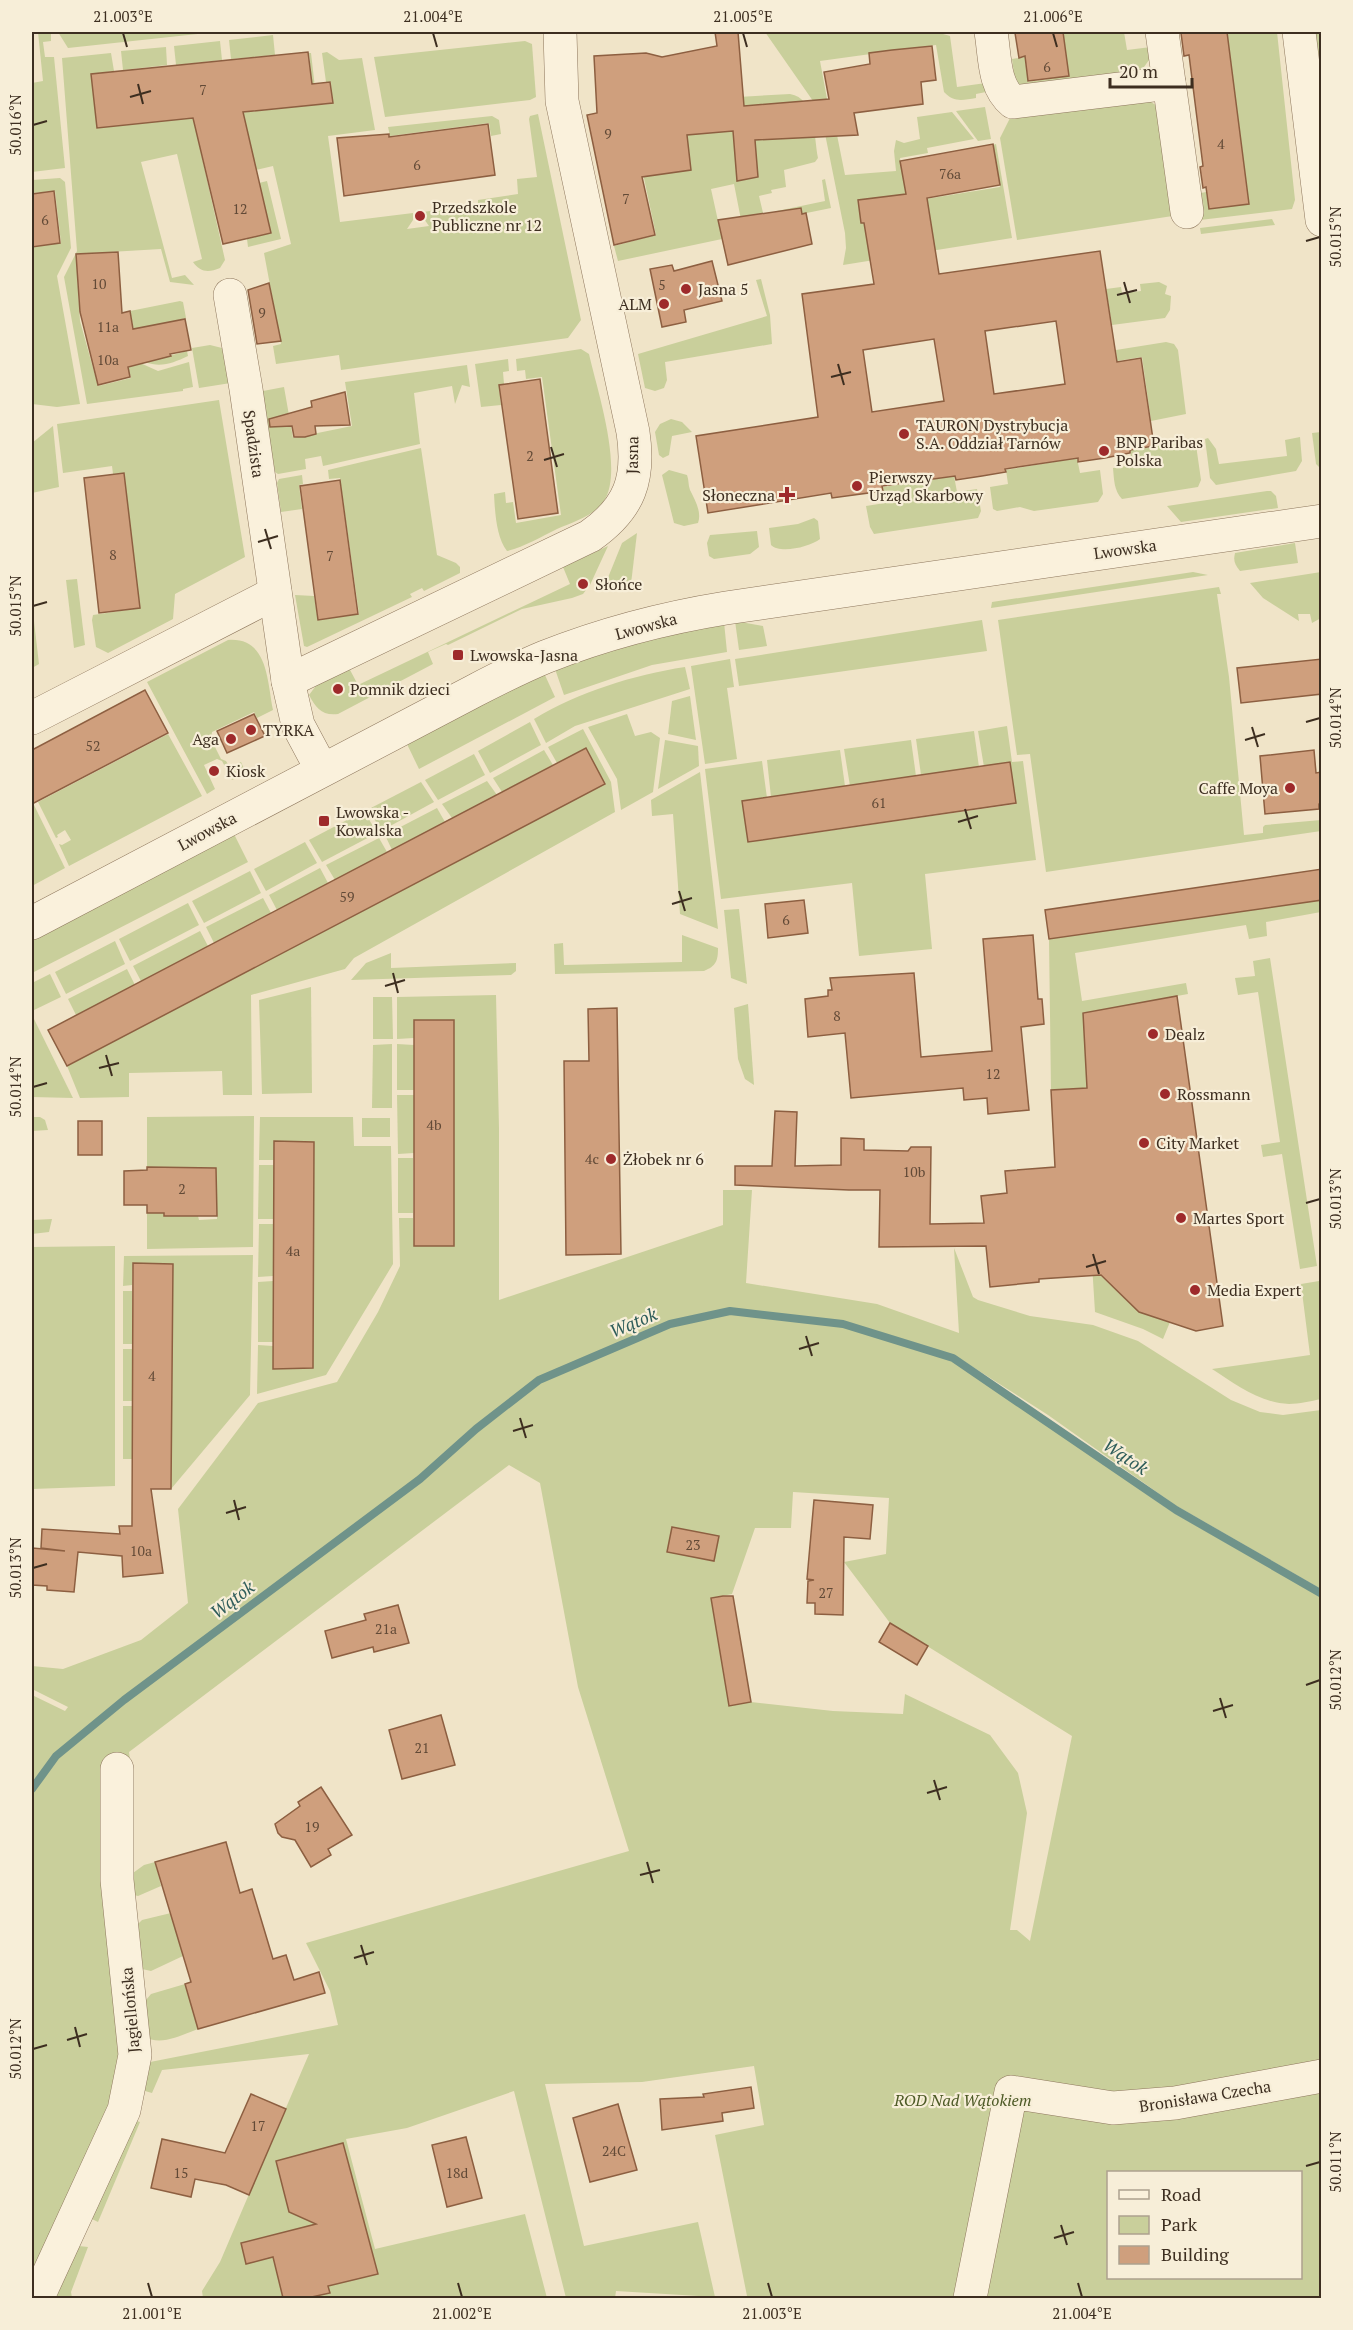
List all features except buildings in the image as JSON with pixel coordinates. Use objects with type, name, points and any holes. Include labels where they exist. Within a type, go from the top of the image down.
[{"type":"street","name":"Jasna","points":[[288,681],[590,536],[617,514],[628,493],[636,464],[633,432],[562,101],[560,32]]},
{"type":"street","points":[[992,32],[1000,87],[1006,97],[1013,102],[1047,100],[1169,83]]},
{"type":"street","points":[[1162,32],[1187,212]]},
{"type":"street","points":[[1299,32],[1317,126],[1322,220]]},
{"type":"street","name":"Spadzista","points":[[230,295],[246,389],[288,681],[298,724],[322,770]]},
{"type":"street","name":"Lwowska","points":[[32,924],[474,690],[544,657],[670,617],[847,589],[1322,521]]},
{"type":"street","points":[[32,718],[275,592]]},
{"type":"street","name":"Jagiellońska","points":[[36,2298],[124,2110],[135,2055],[117,1880],[117,1769]]},
{"type":"street","name":"Bronisława Czecha","points":[[970,2298],[1011,2092],[1113,2108],[1175,2103],[1322,2076]]},
{"type":"green space","points":[[38,32],[51,33],[51,41],[43,42],[45,57],[54,57],[65,168],[32,172],[32,83],[43,81]]},
{"type":"green space","points":[[58,32],[216,32],[68,48]]},
{"type":"green space","points":[[765,32],[936,32],[950,36],[957,87],[986,83],[986,92],[976,94],[976,98],[955,99],[944,92],[936,45],[820,61],[845,175],[896,171],[894,151],[896,140],[904,143],[920,139],[917,117],[952,112],[974,139],[927,148],[928,153],[900,158],[907,202],[1000,187],[993,145],[996,144],[1012,238],[843,265],[846,248],[845,233],[822,119],[813,101]]},
{"type":"green space","points":[[1063,32],[1124,32],[1127,50],[1151,47],[1149,60],[1139,74],[1025,90],[1015,81],[1012,59],[1025,57],[1028,82],[1069,76]]},
{"type":"green space","points":[[1227,32],[1277,32],[1295,200],[1292,209],[1200,220],[1196,194],[1206,192],[1209,209],[1249,204]]},
{"type":"green space","points":[[1311,32],[1321,32],[1321,102]]},
{"type":"green space","points":[[273,35],[275,55],[231,59],[229,40]]},
{"type":"green space","points":[[220,41],[222,60],[176,65],[174,46]]},
{"type":"green space","points":[[525,41],[532,44],[536,97],[530,100],[385,117],[374,57]]},
{"type":"green space","points":[[166,47],[167,65],[123,70],[121,51]]},
{"type":"green space","name":"Przedszkole Publiczne nr 12","points":[[327,52],[339,60],[362,58],[375,130],[328,136],[340,222],[413,213],[413,220],[407,229],[429,226],[424,219],[423,212],[478,204],[478,200],[518,194],[517,179],[537,177],[529,119],[530,116],[538,114],[581,320],[568,338],[341,370],[339,355],[276,364],[273,346],[281,344],[264,253],[291,244],[273,166],[256,170],[251,147],[201,153],[225,260],[220,268],[205,271],[193,262],[202,259],[177,154],[141,162],[172,278],[185,275],[194,285],[170,282],[161,249],[76,254],[80,321],[98,386],[131,378],[128,367],[138,362],[158,371],[189,362],[193,387],[183,389],[183,391],[87,404],[64,277],[77,251],[62,58],[111,53],[114,71],[91,74],[97,128],[314,105],[309,53],[311,53],[317,105],[332,104],[331,82],[326,82],[322,53]]},
{"type":"green space","points":[[790,94],[799,97],[809,111],[818,158],[815,162],[784,170],[786,187],[771,190],[772,193],[759,196],[764,217],[778,216],[777,211],[825,201],[822,180],[825,179],[831,208],[787,217],[744,235],[734,184],[711,189],[722,239],[618,261],[614,246],[656,235],[638,150],[721,98]]},
{"type":"green space","points":[[1146,99],[1159,107],[1179,215],[1017,240],[1000,138],[1012,114]]},
{"type":"green space","points":[[985,107],[991,139],[978,141],[956,111]]},
{"type":"green space","points":[[492,116],[499,120],[501,134],[491,136],[489,123],[390,136],[388,127]]},
{"type":"green space","points":[[60,178],[65,182],[71,248],[57,276],[80,404],[57,407],[32,404],[32,247],[61,243],[55,191],[32,193],[32,180]]},
{"type":"green space","points":[[267,181],[281,239],[248,247],[247,239],[271,233],[259,183]]},
{"type":"green space","points":[[1272,219],[1275,225],[1201,234],[1200,228]]},
{"type":"green space","points":[[761,279],[770,315],[772,344],[665,362],[667,380],[664,388],[655,391],[645,388],[638,354],[767,316],[756,280]]},
{"type":"green space","points":[[1159,282],[1167,286],[1165,294],[1171,296],[1170,310],[1165,318],[1112,325],[1106,289],[1121,287],[1122,293],[1141,291],[1140,284]]},
{"type":"green space","points":[[183,302],[186,318],[134,331],[130,311]]},
{"type":"green space","points":[[148,338],[154,360],[187,351],[188,356],[167,364],[156,365],[145,362]]},
{"type":"green space","points":[[1166,342],[1174,344],[1178,350],[1186,414],[1151,421],[1142,357],[1117,361],[1116,350]]},
{"type":"green space","points":[[210,345],[226,349],[237,382],[199,388],[192,348]]},
{"type":"green space","points":[[581,349],[589,354],[607,429],[611,470],[604,501],[589,515],[507,551],[498,531],[494,494],[505,492],[506,503],[513,502],[516,523],[561,515],[542,377],[526,379],[525,370],[517,371],[516,359]]},
{"type":"green space","points":[[508,359],[509,371],[503,372],[504,384],[499,385],[501,405],[481,407],[475,364]]},
{"type":"green space","points":[[467,365],[470,387],[462,385],[455,404],[452,386],[414,393],[420,444],[323,466],[321,456],[305,459],[306,469],[278,474],[275,472],[263,391],[284,387],[293,438],[352,426],[345,382]]},
{"type":"green space","points":[[219,400],[245,557],[175,594],[173,619],[108,653],[96,647],[93,615],[140,608],[124,473],[113,474],[112,466],[63,473],[57,424]]},
{"type":"green space","points":[[671,419],[682,422],[692,432],[672,436],[669,455],[663,458],[659,455],[655,432],[660,424]]},
{"type":"green space","points":[[53,426],[59,487],[32,493],[32,443]]},
{"type":"green space","points":[[1322,432],[1321,469],[1316,464],[1312,433]]},
{"type":"green space","points":[[1300,437],[1302,461],[1296,471],[1216,485],[1210,478],[1205,439],[1208,438],[1216,449],[1219,464],[1287,456],[1285,440]]},
{"type":"green space","points":[[1195,438],[1201,480],[1198,487],[1122,499],[1119,496],[1113,468],[1132,465],[1130,450],[1155,447],[1154,443]]},
{"type":"green space","points":[[421,448],[437,555],[456,563],[460,567],[460,573],[424,591],[422,588],[410,594],[412,597],[307,647],[304,646],[295,595],[314,596],[318,620],[359,614],[340,478],[329,479],[328,470]]},
{"type":"green space","points":[[1077,458],[1080,473],[1100,470],[1103,494],[1098,502],[1034,511],[1020,507],[997,511],[993,509],[990,487],[1008,484],[1006,470]]},
{"type":"green space","points":[[669,470],[687,475],[689,488],[699,510],[698,523],[684,526],[674,523],[662,475]]},
{"type":"green space","points":[[302,475],[303,484],[299,485],[302,509],[281,512],[277,483],[279,479]]},
{"type":"green space","points":[[954,476],[957,492],[977,489],[981,511],[978,518],[874,534],[870,527],[866,506],[885,503],[883,487]]},
{"type":"green space","points":[[1271,491],[1276,496],[1278,508],[1181,522],[1167,506]]},
{"type":"green space","points":[[814,518],[818,521],[820,539],[802,547],[788,549],[775,548],[771,545],[769,528],[798,524]]},
{"type":"green space","points":[[757,531],[759,547],[750,554],[714,559],[709,556],[707,543],[710,535]]},
{"type":"green space","points":[[637,533],[631,584],[603,590],[622,543]]},
{"type":"green space","points":[[1295,543],[1298,563],[1240,571],[1235,563],[1235,553]]},
{"type":"green space","points":[[608,546],[590,585],[583,594],[522,609],[448,645],[428,652],[433,664],[338,714],[328,714],[320,710],[309,695],[318,683],[349,668],[358,685],[570,584],[563,567]]},
{"type":"green space","points":[[1193,572],[1208,575],[991,608],[992,602]]},
{"type":"green space","points":[[1321,572],[1321,618],[1312,623],[1310,614],[1298,614],[1299,621],[1263,598],[1250,583]]},
{"type":"green space","points":[[77,579],[85,645],[74,648],[66,580]]},
{"type":"green space","points":[[1219,587],[1221,594],[1217,594],[1229,677],[1244,835],[1263,833],[1265,825],[1321,820],[1321,831],[1046,872],[1030,754],[1017,755],[998,620]]},
{"type":"green space","points":[[32,604],[39,664],[32,668]]},
{"type":"green space","points":[[982,620],[987,651],[739,686],[735,659]]},
{"type":"green space","points":[[735,621],[763,626],[767,646],[739,650]]},
{"type":"green space","points":[[724,622],[727,652],[652,665],[564,695],[555,669],[611,649]]},
{"type":"green space","points":[[228,640],[251,645],[258,653],[267,674],[273,710],[257,718],[254,712],[212,732],[211,739],[221,759],[226,761],[230,768],[241,762],[246,773],[232,780],[222,761],[217,759],[204,765],[215,789],[207,794],[147,682]]},
{"type":"green space","points":[[730,659],[734,687],[727,688],[737,759],[705,764],[691,666]]},
{"type":"green space","points":[[685,667],[690,689],[575,726],[546,743],[534,719],[551,709],[607,686]]},
{"type":"green space","points":[[544,673],[555,697],[419,769],[406,742]]},
{"type":"green space","points":[[690,696],[696,740],[668,734],[672,701]]},
{"type":"green space","points":[[627,714],[635,736],[651,732],[660,738],[653,792],[621,810],[617,779],[588,727]]},
{"type":"green space","points":[[530,722],[541,745],[490,773],[478,751]]},
{"type":"green space","points":[[1007,726],[1012,762],[1023,761],[1036,860],[925,874],[932,949],[859,956],[852,883],[721,899],[705,769],[762,761],[767,798],[742,801],[749,842],[1016,804],[1010,763],[984,767],[978,731]]},
{"type":"green space","points":[[583,729],[611,782],[615,812],[354,958],[345,969],[251,995],[252,1095],[223,1095],[222,1071],[129,1073],[129,1097],[80,1098],[67,1066],[605,784],[586,748],[557,763],[548,747]]},
{"type":"green space","points":[[974,731],[979,767],[921,775],[916,739]]},
{"type":"green space","points":[[168,734],[202,796],[69,866],[59,844],[62,845],[71,840],[65,830],[56,838],[38,802]]},
{"type":"green space","points":[[665,740],[698,746],[699,766],[658,789]]},
{"type":"green space","points":[[911,740],[916,776],[850,786],[844,749]]},
{"type":"green space","points":[[544,750],[553,765],[502,792],[493,778]]},
{"type":"green space","points":[[840,750],[845,786],[771,797],[767,760]]},
{"type":"green space","points":[[474,754],[485,775],[438,800],[425,780]]},
{"type":"green space","points":[[700,772],[718,929],[680,914],[673,814],[652,816],[651,800]]},
{"type":"green space","points":[[487,781],[497,795],[452,818],[442,804]]},
{"type":"green space","points":[[421,782],[434,802],[381,831],[369,809]]},
{"type":"green space","points":[[32,801],[65,868],[32,886]]},
{"type":"green space","points":[[437,808],[445,822],[392,850],[385,835]]},
{"type":"green space","points":[[364,811],[377,833],[322,862],[309,840]]},
{"type":"green space","points":[[234,834],[248,862],[32,973],[32,940]]},
{"type":"green space","points":[[379,838],[387,852],[335,880],[326,865]]},
{"type":"green space","points":[[305,842],[317,863],[266,891],[254,869]]},
{"type":"green space","points":[[320,868],[328,883],[277,910],[269,895]]},
{"type":"green space","points":[[250,871],[261,893],[204,923],[192,901]]},
{"type":"green space","points":[[263,898],[271,913],[214,943],[206,927]]},
{"type":"green space","points":[[1321,900],[1321,912],[1266,922],[1267,936],[1249,939],[1246,925],[1075,953],[1082,1001],[1186,983],[1188,994],[1083,1013],[1098,1273],[1139,1312],[1170,1322],[1163,1339],[1143,1329],[1095,1312],[1081,1088],[1051,1090],[1049,939]]},
{"type":"green space","points":[[188,903],[199,925],[130,961],[119,939]]},
{"type":"green space","points":[[739,909],[747,984],[731,978],[724,910]]},
{"type":"green space","points":[[200,931],[208,946],[141,981],[133,966]]},
{"type":"green space","points":[[682,935],[718,948],[714,965],[704,971],[555,974],[554,944],[563,943],[564,965],[682,962]]},
{"type":"green space","points":[[115,941],[125,964],[66,994],[55,972]]},
{"type":"green space","points":[[391,953],[391,968],[516,963],[516,971],[511,975],[351,980],[366,963]]},
{"type":"green space","points":[[1270,958],[1317,1266],[1300,1269],[1282,1154],[1263,1157],[1261,1145],[1280,1142],[1258,992],[1238,995],[1235,978],[1255,976],[1253,961]]},
{"type":"green space","points":[[127,969],[135,985],[76,1015],[68,999]]},
{"type":"green space","points":[[50,974],[61,997],[32,1011],[32,983]]},
{"type":"green space","points":[[311,987],[312,1093],[262,1094],[259,1000]]},
{"type":"green space","points":[[496,995],[499,1300],[723,1225],[723,1190],[752,1190],[746,1283],[877,1304],[959,1333],[954,1248],[973,1297],[978,1300],[1030,1316],[1093,1325],[1138,1341],[1231,1400],[1260,1412],[1283,1415],[1321,1410],[1321,1589],[1175,1505],[1048,1415],[954,1355],[844,1321],[729,1308],[668,1322],[538,1377],[473,1427],[418,1477],[122,1698],[56,1754],[32,1785],[32,1695],[65,1711],[68,1707],[32,1689],[32,1666],[63,1669],[141,1640],[188,1603],[178,1509],[258,1403],[337,1382],[378,1312],[400,1266],[399,1218],[413,1218],[414,1246],[454,1245],[454,1020],[414,1020],[414,1038],[397,1039],[397,997]]},
{"type":"green space","points":[[373,997],[392,997],[393,1039],[373,1039]]},
{"type":"green space","points":[[748,1004],[754,1085],[745,1079],[738,1059],[734,1008]]},
{"type":"green space","points":[[33,1017],[73,1098],[32,1097]]},
{"type":"green space","points":[[392,1044],[392,1108],[372,1108],[373,1045]]},
{"type":"green space","points":[[397,1044],[414,1045],[414,1090],[397,1090]]},
{"type":"green space","points":[[397,1095],[414,1095],[414,1153],[398,1154]]},
{"type":"green space","points":[[254,1116],[253,1247],[147,1249],[147,1213],[164,1213],[165,1216],[198,1216],[199,1220],[217,1219],[216,1168],[147,1167],[147,1117]]},
{"type":"green space","points":[[32,1117],[45,1120],[48,1130],[32,1131]]},
{"type":"green space","points":[[260,1117],[353,1117],[354,1146],[391,1146],[393,1264],[326,1375],[257,1394],[258,1345],[273,1346],[273,1369],[313,1368],[314,1142],[274,1141],[274,1160],[259,1160]]},
{"type":"green space","points":[[362,1118],[390,1118],[390,1137],[362,1137]]},
{"type":"green space","points":[[398,1158],[413,1158],[413,1213],[398,1213]]},
{"type":"green space","points":[[259,1165],[274,1165],[274,1219],[258,1219]]},
{"type":"green space","points":[[52,1219],[49,1232],[32,1234],[32,1220]]},
{"type":"green space","points":[[259,1224],[274,1224],[273,1276],[258,1277]]},
{"type":"green space","points":[[115,1246],[115,1486],[32,1489],[32,1247]]},
{"type":"green space","points":[[253,1255],[250,1395],[171,1489],[173,1264],[133,1263],[132,1285],[123,1286],[124,1256]]},
{"type":"green space","points":[[273,1281],[273,1342],[258,1342],[258,1282]]},
{"type":"green space","points":[[1319,1281],[1322,1302],[1321,1399],[1301,1403],[1278,1403],[1248,1392],[1212,1369],[1310,1355],[1301,1284]]},
{"type":"green space","points":[[123,1291],[132,1291],[132,1344],[123,1344]]},
{"type":"green space","name":"ROD Nad Wątokiem","points":[[729,1313],[843,1327],[953,1361],[1174,1513],[1321,1597],[1321,2298],[752,2298],[747,2296],[715,2135],[764,2125],[754,2066],[642,2082],[545,2084],[584,2246],[698,2222],[715,2297],[616,2291],[615,2298],[566,2298],[514,2091],[407,2128],[346,2139],[375,2249],[525,2214],[547,2298],[203,2298],[202,2291],[220,2262],[309,2054],[162,2070],[152,2093],[140,2086],[145,2063],[338,2025],[330,1991],[306,1943],[629,1851],[578,1687],[540,1483],[509,1465],[129,1752],[134,1792],[129,1777],[131,2054],[32,2290],[32,1791],[57,1757],[124,1703],[421,1481],[477,1431],[540,1382],[669,1327]],"holes":[[[793,1492],[889,1498],[886,1554],[844,1562],[890,1623],[1072,1736],[1030,1941],[1017,1930],[1010,1930],[1027,1813],[1018,1773],[990,1735],[905,1694],[903,1714],[833,1711],[751,1702],[729,1706],[712,1598],[732,1594],[755,1528],[791,1528]]]},
{"type":"green space","points":[[123,1349],[132,1349],[132,1401],[123,1401]]},
{"type":"green space","points":[[123,1406],[132,1406],[132,1459],[123,1459]]},
{"type":"green space","points":[[155,1862],[161,1886],[138,1896],[130,1894],[133,1873],[144,1865]]},
{"type":"green space","points":[[171,1913],[183,1956],[151,1971],[142,1969],[133,1929],[142,1920]]},
{"type":"green space","points":[[185,1984],[198,2029],[164,2040],[144,2036],[141,2006],[151,1994]]},
{"type":"green space","points":[[132,2120],[140,2122],[98,2222],[90,2218]]},
{"type":"green space","points":[[79,2246],[88,2247],[71,2292],[72,2298],[52,2298]]},
{"type":"waterway","name":"Wątok","points":[[32,1789],[56,1756],[124,1700],[420,1479],[476,1429],[539,1380],[670,1324],[730,1311],[843,1324],[953,1358],[1176,1510],[1322,1594]]},
{"type":"place","name":"Przedszkole Publiczne nr 12","points":[[420,216]]},
{"type":"place","name":"Jasna 5","points":[[686,289]]},
{"type":"place","name":"ALM","points":[[664,304]]},
{"type":"place","name":"TAURON Dystrybucja S.A. Oddział Tarnów","points":[[904,434]]},
{"type":"place","name":"BNP Paribas Polska","points":[[1104,451]]},
{"type":"place","name":"Pierwszy Urząd Skarbowy","points":[[857,486]]},
{"type":"place","name":"Słoneczna","points":[[787,495]]},
{"type":"place","name":"Słońce","points":[[583,584]]},
{"type":"place","name":"Lwowska-Jasna","points":[[458,655]]},
{"type":"place","name":"Pomnik dzieci","points":[[338,689]]},
{"type":"place","name":"TYRKA","points":[[251,730]]},
{"type":"place","name":"Aga","points":[[231,739]]},
{"type":"place","name":"Kiosk","points":[[214,771]]},
{"type":"place","name":"Caffe Moya","points":[[1290,788]]},
{"type":"place","name":"Lwowska - Kowalska","points":[[324,821]]},
{"type":"place","name":"Dealz","points":[[1153,1034]]},
{"type":"place","name":"Rossmann","points":[[1165,1094]]},
{"type":"place","name":"City Market","points":[[1144,1143]]},
{"type":"place","name":"Żłobek nr 6","points":[[611,1159]]},
{"type":"place","name":"Martes Sport","points":[[1181,1218]]},
{"type":"place","name":"Media Expert","points":[[1195,1290]]}]
